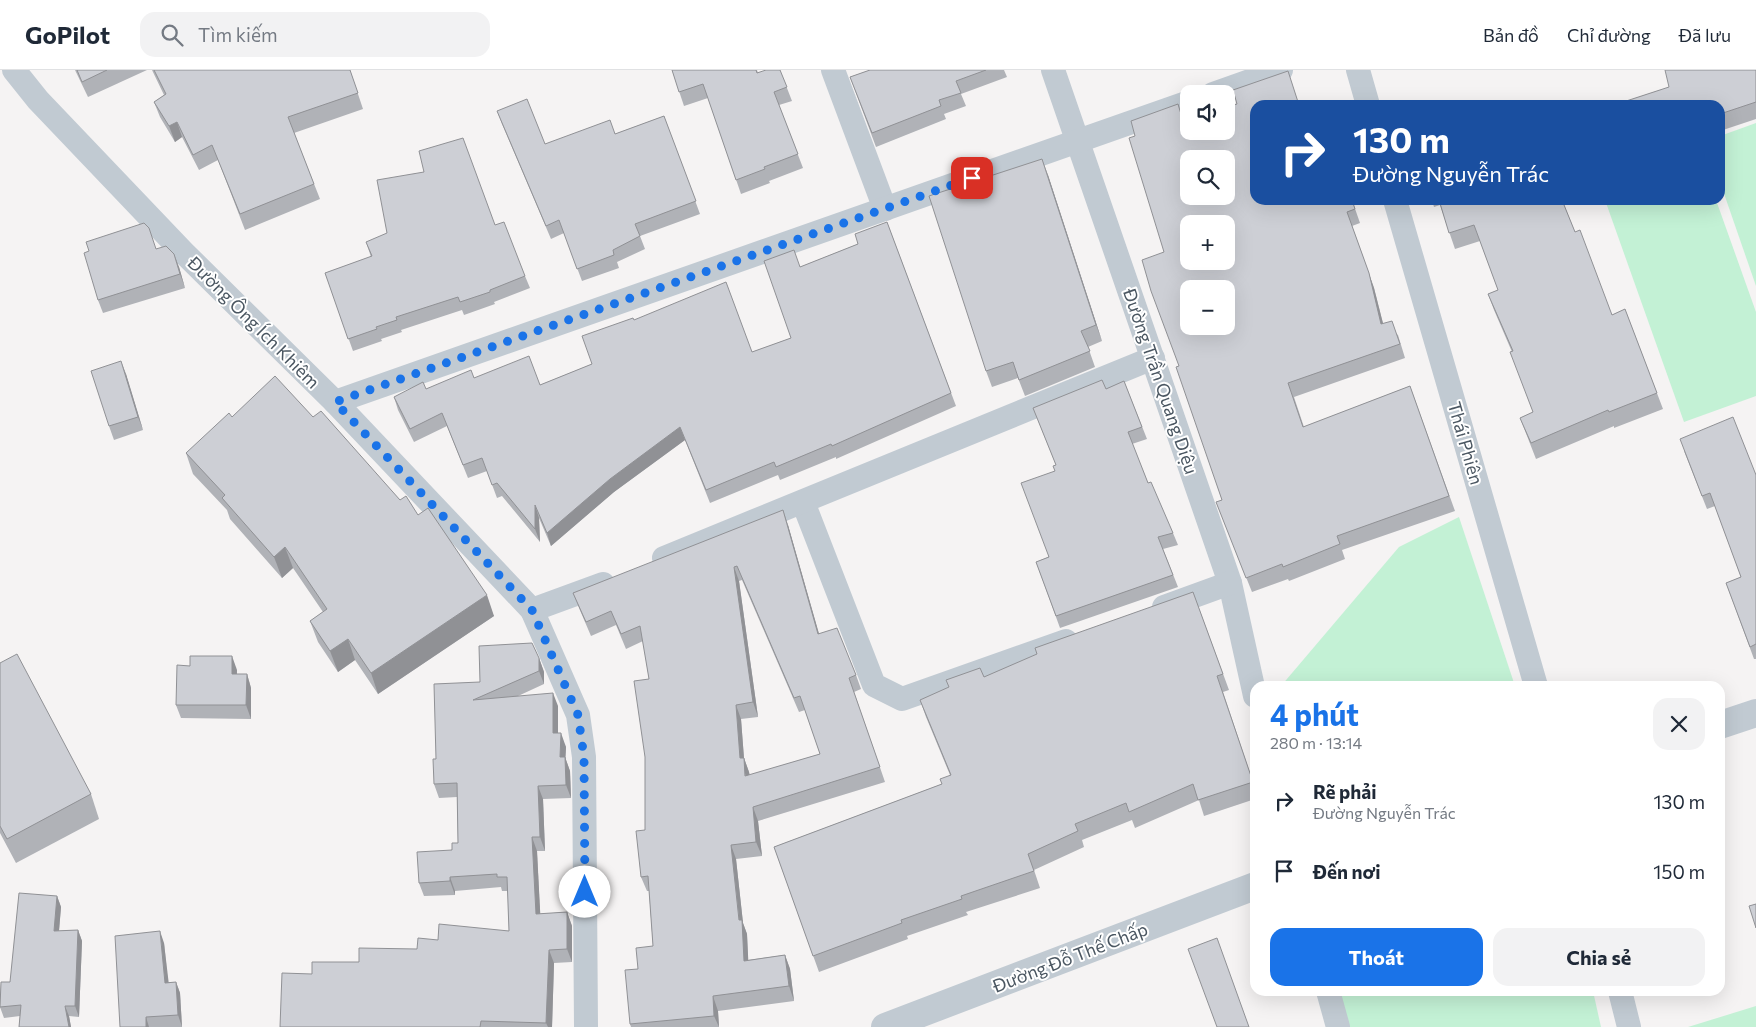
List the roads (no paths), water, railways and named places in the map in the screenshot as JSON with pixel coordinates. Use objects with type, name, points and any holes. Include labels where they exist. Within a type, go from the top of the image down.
[{"type":"street","name":"Đường Ông Ích Khiêm","points":[[14,70],[38,100],[183,252],[335,402],[532,610],[578,715],[584,757],[586,1027]]},
{"type":"street","points":[[833,70],[884,210]]},
{"type":"street","name":"Đường Trần Quang Diệu","points":[[1053,70],[1230,583],[1252,681]]},
{"type":"street","points":[[1235,86],[1281,70]]},
{"type":"street","points":[[1358,70],[1367,100]]},
{"type":"street","points":[[335,402],[1180,105]]},
{"type":"street","name":"Thái Phiên","points":[[1396,205],[1535,681]]},
{"type":"street","points":[[532,610],[632,572],[1152,358]]},
{"type":"street","points":[[803,502],[874,685],[902,698],[1090,633]]},
{"type":"street","points":[[1146,613],[1230,583]]},
{"type":"street","points":[[1725,723],[1756,713]]},
{"type":"street","name":"Đường Đỗ Thế Chấp","points":[[885,1027],[1250,888]]},
{"type":"street","points":[[1329,996],[1338,1027]]},
{"type":"street","points":[[1621,996],[1629,1027]]}]
